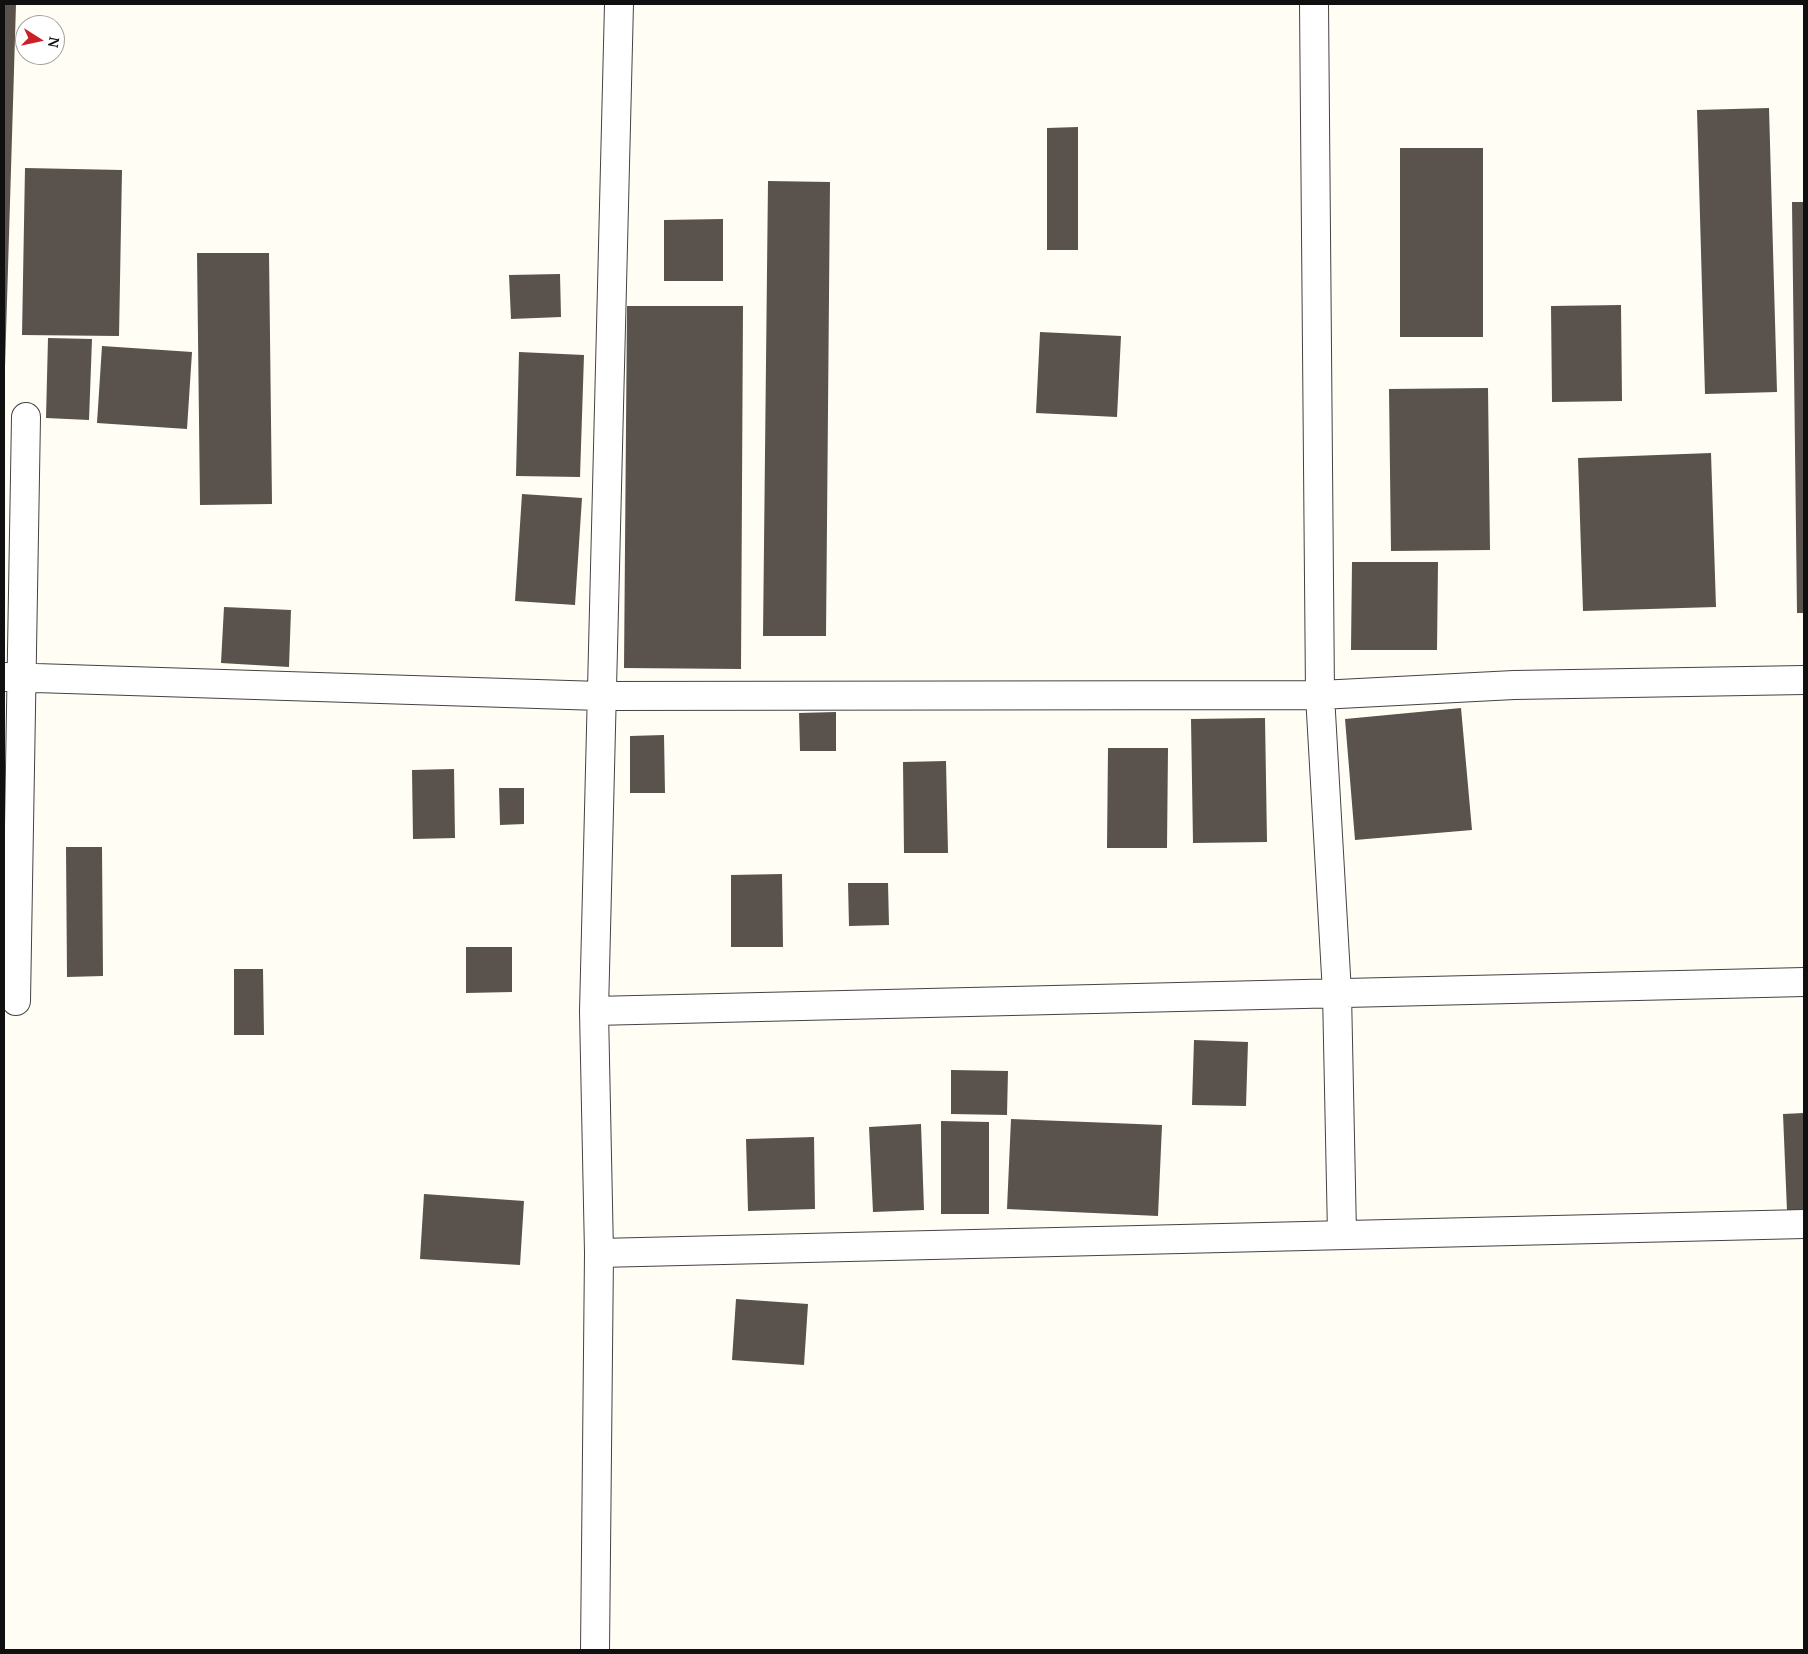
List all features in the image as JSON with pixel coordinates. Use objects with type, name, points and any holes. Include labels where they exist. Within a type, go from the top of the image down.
[{"type":"street","points":[[595,1650],[599,1252],[594,1011],[600,696],[618,4]]},
{"type":"street","points":[[1314,4],[1320,694],[1338,993],[1342,1234]]},
{"type":"street","points":[[16,1001],[13,678],[26,417]]},
{"type":"street","points":[[13,678],[600,696],[1320,694],[1514,686],[1804,680]]},
{"type":"street","points":[[594,1011],[1804,982]]},
{"type":"street","points":[[599,1252],[1804,1224]]},
{"type":"building","points":[[4,4],[16,4],[5,367]]},
{"type":"building","points":[[1769,108],[1777,392],[1705,394],[1697,110]]},
{"type":"building","points":[[1078,127],[1078,250],[1047,250],[1047,128]]},
{"type":"building","points":[[1400,148],[1483,148],[1483,337],[1400,337]]},
{"type":"building","points":[[25,168],[122,170],[119,336],[22,335]]},
{"type":"building","points":[[768,181],[830,182],[826,636],[763,636]]},
{"type":"building","points":[[1792,202],[1804,202],[1804,613],[1797,613]]},
{"type":"building","points":[[723,219],[723,281],[664,281],[664,220]]},
{"type":"building","points":[[197,253],[269,253],[272,504],[200,505]]},
{"type":"building","points":[[560,274],[561,317],[511,319],[509,275]]},
{"type":"building","points":[[1621,305],[1622,401],[1552,402],[1551,306]]},
{"type":"building","points":[[627,306],[743,306],[741,669],[624,668]]},
{"type":"building","points":[[1040,332],[1121,336],[1117,417],[1036,413]]},
{"type":"building","points":[[48,338],[92,339],[89,420],[46,418]]},
{"type":"building","points":[[102,346],[192,352],[187,429],[97,423]]},
{"type":"building","points":[[519,352],[584,355],[580,477],[516,476]]},
{"type":"building","points":[[1488,388],[1490,550],[1391,551],[1389,389]]},
{"type":"building","points":[[1711,453],[1716,607],[1583,611],[1578,458]]},
{"type":"building","points":[[522,494],[582,498],[575,605],[515,601]]},
{"type":"building","points":[[1352,562],[1438,562],[1437,650],[1351,650]]},
{"type":"building","points":[[224,607],[291,610],[289,667],[221,663]]},
{"type":"building","points":[[1461,708],[1472,830],[1355,840],[1345,719]]},
{"type":"building","points":[[836,712],[836,751],[800,751],[799,713]]},
{"type":"building","points":[[1265,718],[1267,842],[1193,843],[1191,719]]},
{"type":"building","points":[[664,735],[665,793],[630,793],[630,736]]},
{"type":"building","points":[[1108,748],[1168,748],[1167,848],[1107,848]]},
{"type":"building","points":[[946,761],[948,853],[904,853],[903,762]]},
{"type":"building","points":[[454,769],[455,838],[413,839],[412,770]]},
{"type":"building","points":[[499,788],[524,788],[524,824],[500,825]]},
{"type":"building","points":[[66,847],[102,847],[103,976],[67,977]]},
{"type":"building","points":[[782,874],[783,947],[731,947],[731,875]]},
{"type":"building","points":[[848,883],[888,883],[889,925],[849,926]]},
{"type":"building","points":[[466,947],[512,947],[512,992],[466,993]]},
{"type":"building","points":[[234,969],[263,969],[264,1035],[234,1035]]},
{"type":"building","points":[[1194,1040],[1248,1042],[1246,1106],[1192,1105]]},
{"type":"building","points":[[951,1070],[1008,1071],[1007,1115],[951,1114]]},
{"type":"building","points":[[1804,1113],[1804,1211],[1787,1211],[1783,1114]]},
{"type":"building","points":[[1011,1119],[1162,1125],[1158,1216],[1007,1209]]},
{"type":"building","points":[[941,1121],[989,1122],[989,1214],[941,1214]]},
{"type":"building","points":[[921,1124],[924,1210],[873,1212],[869,1127]]},
{"type":"building","points":[[814,1137],[815,1209],[748,1211],[746,1139]]},
{"type":"building","points":[[424,1194],[524,1201],[520,1265],[420,1259]]},
{"type":"building","points":[[736,1299],[808,1304],[804,1365],[732,1360]]}]
